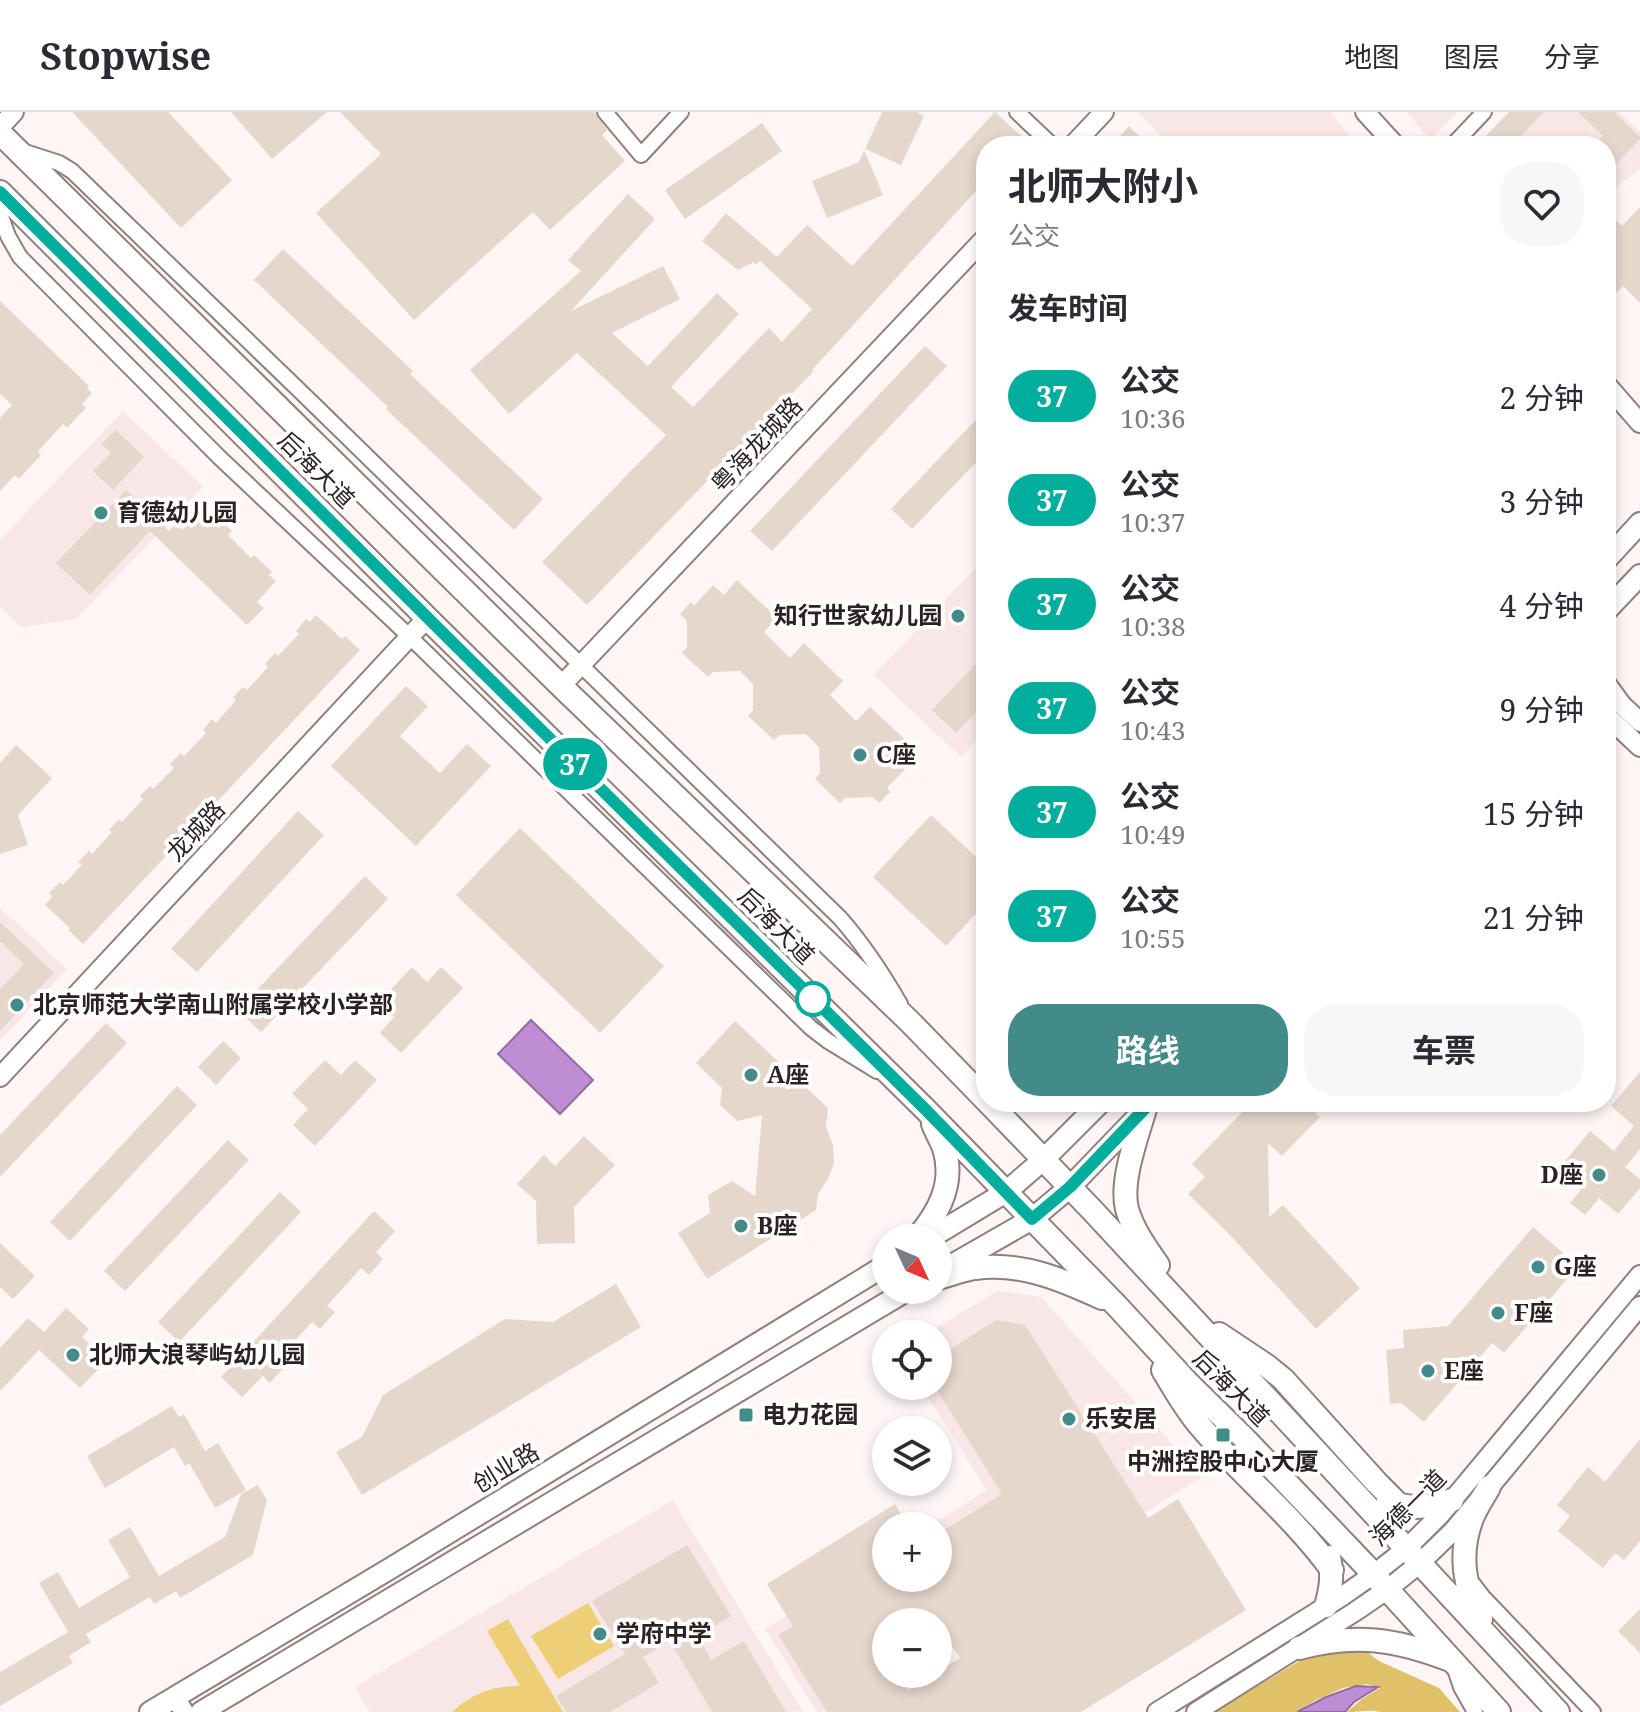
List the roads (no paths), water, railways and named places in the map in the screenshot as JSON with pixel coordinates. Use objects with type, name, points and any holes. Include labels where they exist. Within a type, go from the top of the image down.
[{"type":"main road","name":"后海大道","points":[[5,136],[561,686],[976,1082]]},
{"type":"main road","name":"后海大道","points":[[0,192],[925,1109],[1304,1501],[1499,1712]]},
{"type":"main road","points":[[1616,549],[1640,523]]},
{"type":"main road","points":[[1616,600],[1640,575]]},
{"type":"main road","points":[[925,1109],[944,1148],[947,1182],[929,1224]]},
{"type":"main road","name":"后海大道","points":[[998,1112],[1558,1712]]},
{"type":"main road","points":[[952,1225],[1006,1192],[1091,1112]]},
{"type":"main road","points":[[952,1267],[1032,1219],[1070,1187],[1142,1112]]},
{"type":"main road","points":[[1146,1112],[1130,1165],[1125,1194],[1127,1208],[1133,1225],[1191,1316],[1283,1379],[1400,1506]]},
{"type":"main road","points":[[952,1272],[974,1268],[1027,1270],[1062,1279],[1117,1306]]},
{"type":"main road","name":"创业路","points":[[150,1712],[180,1705],[198,1684],[872,1274]]},
{"type":"main road","points":[[209,1710],[885,1304]]},
{"type":"main road","points":[[1143,1334],[1178,1396],[1200,1427],[1310,1542],[1332,1570]]},
{"type":"main road","points":[[1322,1458],[1373,1494],[1400,1506],[1431,1507],[1452,1500]]},
{"type":"main road","points":[[1489,1487],[1471,1519],[1464,1554],[1466,1584],[1475,1609],[1510,1659]]},
{"type":"main road","points":[[1304,1501],[1325,1541],[1332,1570],[1326,1606]]},
{"type":"main road","points":[[1299,1648],[1323,1641],[1368,1639],[1416,1648],[1452,1661]]},
{"type":"street","points":[[14,112],[5,136],[59,163],[84,182],[840,918],[874,960],[910,1022]]},
{"type":"street","points":[[605,112],[641,155],[681,112]]},
{"type":"street","points":[[1017,112],[1042,136]]},
{"type":"street","points":[[1081,136],[1104,112]]},
{"type":"street","points":[[1365,112],[1387,136]]},
{"type":"street","points":[[1461,136],[1484,112]]},
{"type":"street","points":[[0,214],[20,257],[220,458],[409,636],[811,1028],[902,1086]]},
{"type":"street","name":"粤海龙城路","points":[[561,686],[976,248]]},
{"type":"street","points":[[1616,395],[1640,423]]},
{"type":"street","name":"龙城路","points":[[0,1077],[427,618]]},
{"type":"street","points":[[1616,697],[1640,722]]},
{"type":"street","points":[[1616,724],[1640,747]]},
{"type":"street","name":"海德一道","points":[[1413,1556],[1452,1500],[1640,1275]]},
{"type":"street","name":"海德一道","points":[[1196,1712],[1299,1648],[1413,1556],[1453,1531],[1640,1306]]},
{"type":"street","points":[[1465,1570],[1483,1597],[1593,1712]]},
{"type":"street","name":"海德一道","points":[[1157,1712],[1326,1606],[1381,1582]]},
{"type":"street","points":[[1452,1661],[1461,1687],[1475,1712]]},
{"type":"street","points":[[198,1684],[209,1710]]},
{"type":"place","name":"育德幼儿园","points":[[101,513]]},
{"type":"place","name":"知行世家幼儿园","points":[[958,616]]},
{"type":"place","name":"C座","points":[[860,755]]},
{"type":"place","name":"北京师范大学南山附属学校小学部","points":[[17,1005]]},
{"type":"place","name":"A座","points":[[751,1075]]},
{"type":"place","name":"D座","points":[[1599,1175]]},
{"type":"place","name":"B座","points":[[741,1226]]},
{"type":"place","name":"G座","points":[[1538,1267]]},
{"type":"place","name":"F座","points":[[1498,1313]]},
{"type":"place","name":"北师大浪琴屿幼儿园","points":[[73,1355]]},
{"type":"place","name":"E座","points":[[1428,1371]]},
{"type":"place","name":"电力花园","points":[[746,1415]]},
{"type":"place","name":"乐安居","points":[[1069,1419]]},
{"type":"place","name":"中洲控股中心大厦","points":[[1223,1435]]},
{"type":"place","name":"学府中学","points":[[600,1634]]}]
